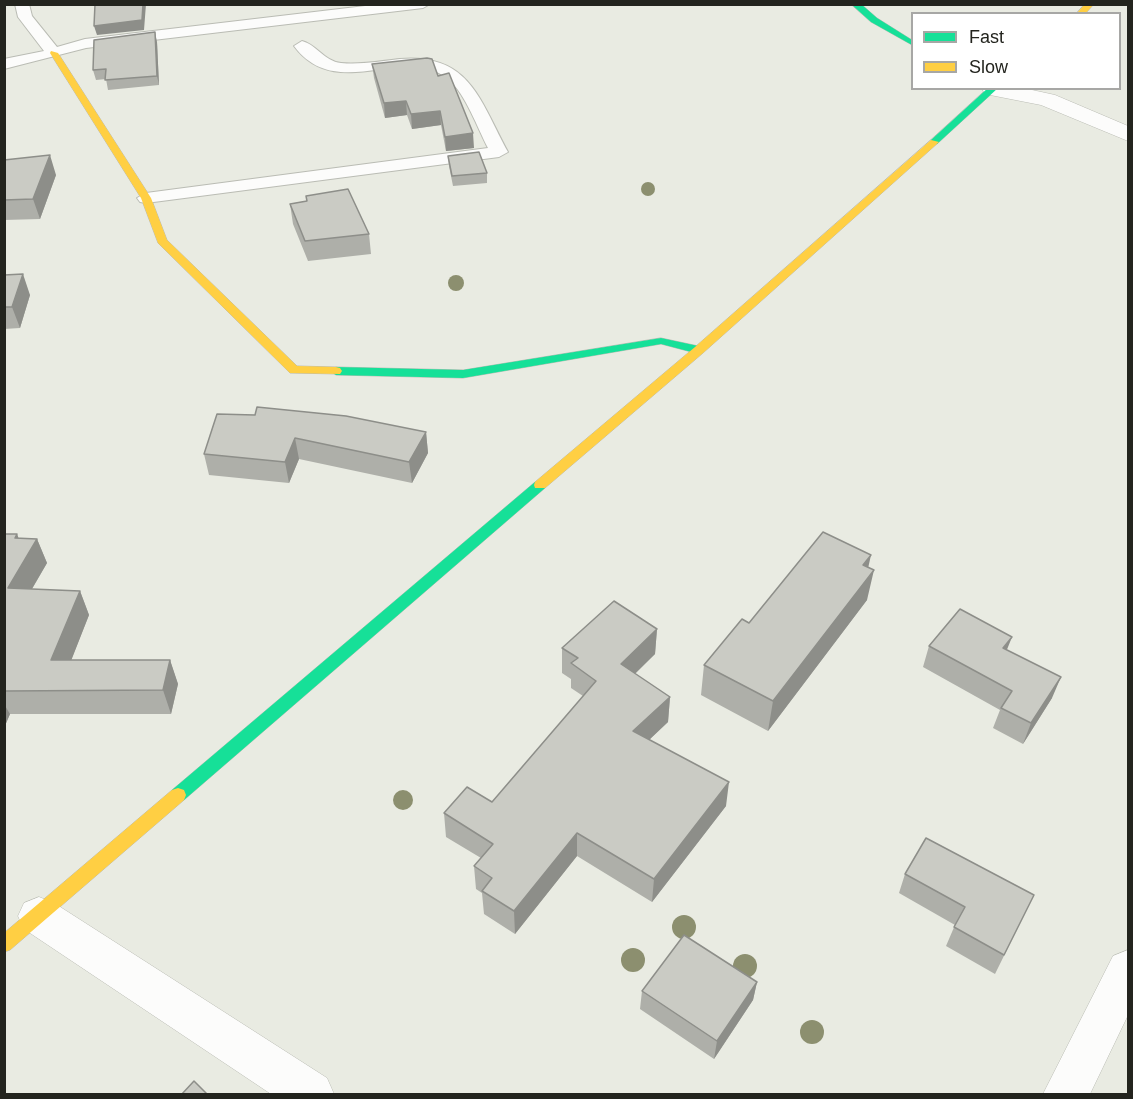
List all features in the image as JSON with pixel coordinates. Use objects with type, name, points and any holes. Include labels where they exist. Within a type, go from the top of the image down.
[{"type":"main road","points":[[855,4],[874,20],[911,42]]},
{"type":"main road","points":[[54,53],[146,198],[162,241],[294,370],[463,374],[662,340],[699,350]]},
{"type":"main road","points":[[4,944],[699,350],[991,90]]},
{"type":"street","points":[[997,90],[1047,100],[1128,134]]},
{"type":"street","points":[[39,916],[311,1095]]},
{"type":"street","points":[[1066,1095],[1128,970]]},
{"type":"lane","points":[[22,4],[25,17],[54,53]]},
{"type":"lane","points":[[4,64],[85,44],[423,4]]},
{"type":"lane","points":[[146,198],[499,153],[456,78],[443,68],[423,63],[350,69],[319,63],[302,46]]},
{"type":"building","points":[[95,4],[143,4],[142,20],[94,26]]},
{"type":"building","points":[[155,32],[157,76],[105,80],[106,69],[93,70],[94,40]]},
{"type":"building","points":[[432,59],[438,76],[449,73],[473,133],[445,137],[440,111],[411,114],[406,101],[384,103],[372,64]]},
{"type":"building","points":[[479,152],[487,173],[452,176],[448,156]]},
{"type":"building","points":[[50,155],[33,199],[4,200],[4,160]]},
{"type":"building","points":[[348,189],[369,234],[305,241],[290,204],[307,201],[306,196]]},
{"type":"building","points":[[23,274],[12,307],[4,307],[4,275]]},
{"type":"building","points":[[257,407],[346,416],[426,432],[409,462],[295,438],[285,462],[204,454],[217,414],[255,415]]},
{"type":"building","points":[[823,532],[871,555],[863,565],[874,570],[773,701],[704,665],[742,619],[749,623]]},
{"type":"building","points":[[4,534],[17,534],[15,538],[37,539],[8,588],[80,591],[51,660],[170,660],[163,690],[4,691]]},
{"type":"building","points":[[614,601],[657,629],[621,664],[670,697],[633,731],[729,782],[654,879],[577,833],[514,911],[482,891],[492,878],[474,866],[493,844],[444,813],[467,787],[492,802],[596,681],[571,663],[578,658],[562,648]]},
{"type":"building","points":[[960,609],[1012,637],[1003,648],[1061,677],[1031,723],[1001,708],[1012,691],[929,646]]},
{"type":"building","points":[[926,838],[1034,895],[1004,955],[954,927],[965,907],[905,874]]},
{"type":"building","points":[[684,935],[757,982],[717,1041],[642,991]]},
{"type":"building","points":[[194,1081],[208,1095],[181,1095]]},
{"type":"traffic: fast","points":[[855,4],[874,20],[911,42]]},
{"type":"traffic: fast","points":[[934,142],[992,90]]},
{"type":"traffic: fast","points":[[336,371],[463,374],[661,341],[699,350]]},
{"type":"traffic: fast","points":[[178,795],[540,485]]},
{"type":"traffic: slow","points":[[1082,12],[1090,4]]},
{"type":"traffic: slow","points":[[54,53],[146,198],[162,241],[294,370],[336,371]]},
{"type":"traffic: slow","points":[[540,485],[699,350],[934,142]]},
{"type":"traffic: slow","points":[[4,944],[178,795]]}]
